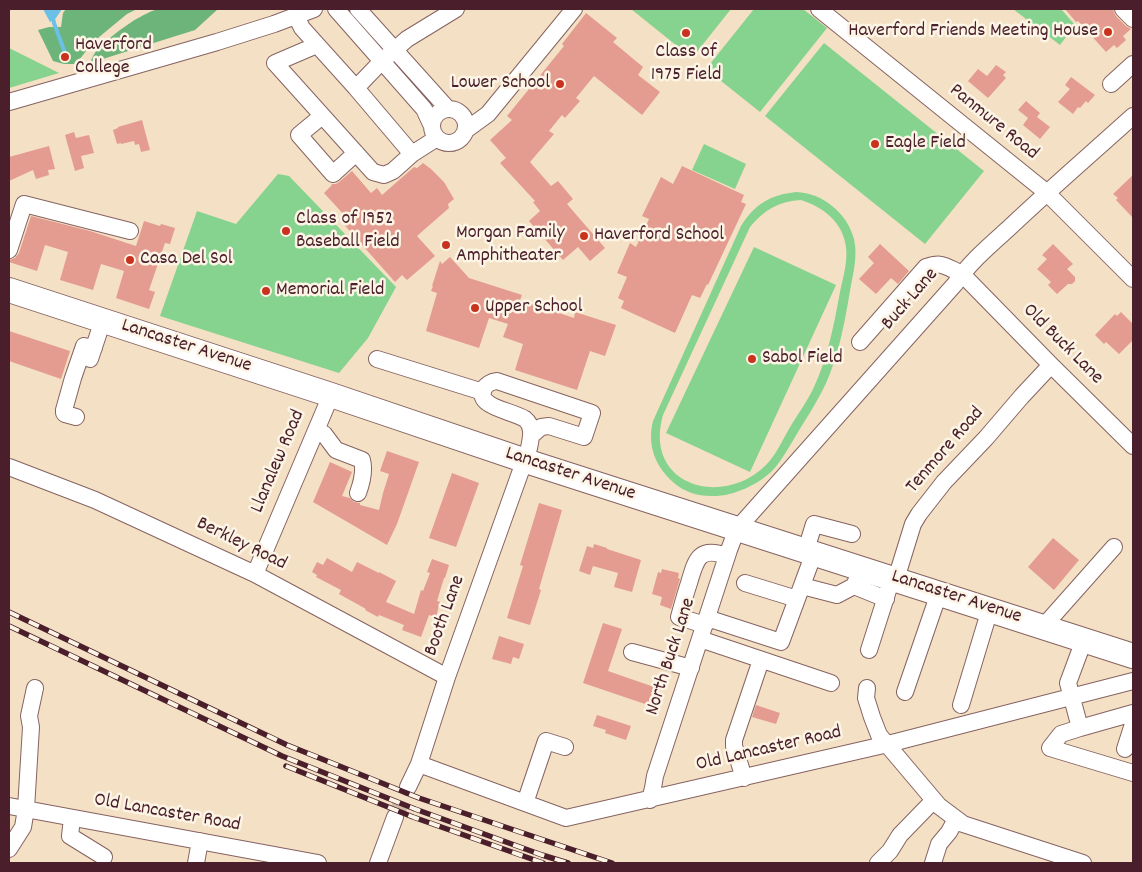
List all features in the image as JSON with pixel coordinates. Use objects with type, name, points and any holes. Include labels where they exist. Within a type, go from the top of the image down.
[{"type":"highway","name":"Lancaster Avenue","points":[[9,290],[810,552],[858,577],[939,593],[1133,656]]},
{"type":"street","points":[[9,102],[274,24],[314,9]]},
{"type":"street","points":[[336,9],[447,108]]},
{"type":"street","points":[[317,44],[275,63],[373,172],[384,175],[394,171],[434,131],[433,118],[441,110],[453,108],[462,115],[466,124],[466,130],[464,135],[456,142],[446,143],[434,131],[424,109],[358,9]]},
{"type":"street","points":[[356,88],[407,38],[456,9]]},
{"type":"street","points":[[466,130],[488,114],[574,9]]},
{"type":"street","name":"Panmure Road","points":[[819,9],[1046,192],[1133,279]]},
{"type":"street","points":[[1123,9],[1133,19]]},
{"type":"street","points":[[296,16],[302,28],[412,154]]},
{"type":"street","points":[[1111,84],[1133,64]]},
{"type":"street","points":[[322,116],[298,135],[333,174],[356,153]]},
{"type":"street","name":"Buck Lane","points":[[737,528],[973,262],[1046,192],[1133,116]]},
{"type":"street","points":[[9,250],[24,204],[130,231]]},
{"type":"street","points":[[860,342],[926,268],[936,263],[962,274]]},
{"type":"street","name":"Old Buck Lane","points":[[962,274],[1133,446]]},
{"type":"street","points":[[76,417],[65,414],[64,410],[84,346],[92,353],[103,320]]},
{"type":"street","points":[[377,359],[483,392]]},
{"type":"street","name":"Tenmore Road","points":[[869,650],[913,524],[919,514],[944,482],[1051,365]]},
{"type":"street","points":[[497,381],[592,413],[584,437],[549,426],[541,427],[532,435],[529,422],[484,400],[483,392],[486,385],[497,381]]},
{"type":"street","name":"Llanalew Road","points":[[255,574],[331,395]]},
{"type":"street","points":[[316,430],[324,434],[336,450],[362,460],[364,466],[358,494]]},
{"type":"street","name":"Booth Lane","points":[[408,787],[419,764],[447,677],[525,460],[532,435]]},
{"type":"street","name":"Berkley Road","points":[[9,467],[95,500],[255,574],[447,677]]},
{"type":"street","points":[[704,627],[781,642],[799,592],[810,552],[809,519],[852,534]]},
{"type":"street","name":"North Buck Lane","points":[[650,800],[655,776],[737,528]]},
{"type":"street","points":[[1043,627],[1114,547]]},
{"type":"street","points":[[727,556],[710,552],[700,556],[694,564],[679,617],[704,627],[760,660],[831,683]]},
{"type":"street","points":[[745,583],[799,592],[837,595],[858,577]]},
{"type":"street","points":[[905,692],[939,593]]},
{"type":"street","points":[[961,705],[990,610]]},
{"type":"street","points":[[1080,728],[1068,684],[1084,640]]},
{"type":"street","points":[[632,652],[691,668]]},
{"type":"street","points":[[744,778],[734,746],[734,740],[760,660]]},
{"type":"street","name":"Old Lancaster Road","points":[[419,764],[566,818],[888,744],[1133,681]]},
{"type":"street","points":[[9,849],[23,827],[26,809],[31,726],[29,716],[35,688]]},
{"type":"street","points":[[867,688],[866,698],[879,734],[934,800],[956,819],[963,824],[1083,863]]},
{"type":"street","points":[[1133,713],[1061,734],[1050,748],[1133,773]]},
{"type":"street","points":[[1125,750],[1133,724]]},
{"type":"street","points":[[525,803],[546,741],[565,747]]},
{"type":"street","points":[[878,863],[890,850],[900,834],[934,800]]},
{"type":"street","name":"Old Lancaster Road","points":[[9,806],[200,841],[284,860],[317,863]]},
{"type":"street","points":[[378,863],[396,816]]},
{"type":"street","points":[[72,818],[70,836],[104,857]]},
{"type":"street","points":[[933,863],[940,844],[956,819]]},
{"type":"street","points":[[196,863],[200,841]]},
{"type":"green space","points":[[66,9],[137,9],[127,14],[93,42],[76,64],[64,64],[53,61],[38,30],[49,27],[61,27],[63,13]]},
{"type":"green space","points":[[158,9],[218,9],[195,30],[90,63],[93,56],[104,43],[118,31],[134,20]]},
{"type":"green space","name":"Class of 1975 Field","points":[[631,9],[731,9],[692,58]]},
{"type":"green space","points":[[754,9],[803,9],[827,28],[760,112],[706,69]]},
{"type":"green space","points":[[1013,9],[1061,9],[1075,25],[1060,45]]},
{"type":"green space","name":"Eagle Field","points":[[824,43],[984,171],[925,244],[765,116]]},
{"type":"green space","points":[[9,48],[59,73],[9,88]]},
{"type":"green space","points":[[704,144],[746,164],[735,189],[692,170]]},
{"type":"green space","name":"Memorial Field","points":[[278,174],[289,176],[396,287],[368,338],[339,373],[160,316],[197,211],[236,224]]},
{"type":"green space","points":[[787,193],[806,193],[824,200],[840,213],[851,230],[854,239],[854,272],[836,355],[819,398],[773,470],[760,481],[736,492],[719,496],[691,493],[673,482],[657,462],[651,438],[653,421],[741,226],[758,206],[771,198]],"holes":[[[801,200],[831,217],[841,230],[846,247],[845,270],[833,328],[819,376],[776,452],[766,465],[748,478],[729,486],[709,487],[690,483],[675,473],[664,459],[660,439],[663,415],[750,227],[766,211],[779,204]]]},
{"type":"green space","name":"Sabol Field","points":[[754,247],[836,285],[750,472],[666,433]]},
{"type":"water","points":[[43,9],[62,9],[56,18],[50,22]]},
{"type":"building","name":"Haverford Friends Meeting House","points":[[1065,9],[1113,9],[1116,16],[1131,29],[1123,36],[1126,40],[1117,48],[1114,45],[1106,52]]},
{"type":"building","name":"Lower School","points":[[586,13],[617,38],[613,42],[643,67],[638,75],[660,92],[642,115],[594,76],[576,98],[580,101],[565,118],[562,115],[549,131],[554,134],[530,162],[551,186],[558,181],[573,199],[567,204],[605,248],[590,261],[578,247],[563,260],[529,221],[540,211],[533,202],[535,201],[500,163],[506,158],[490,140],[512,120],[507,116],[564,46],[562,44]]},
{"type":"building","points":[[996,65],[1006,72],[1003,75],[1006,78],[988,98],[968,81],[978,69],[987,76]]},
{"type":"building","points":[[1071,77],[1095,95],[1088,103],[1086,101],[1080,108],[1078,107],[1073,114],[1058,102],[1070,89],[1065,85]]},
{"type":"building","points":[[1026,101],[1040,113],[1037,117],[1050,127],[1040,139],[1023,125],[1028,118],[1018,110]]},
{"type":"building","points":[[142,120],[150,150],[141,152],[139,144],[135,145],[134,141],[117,144],[113,130]]},
{"type":"building","points":[[74,132],[76,138],[89,135],[94,153],[81,156],[84,168],[75,171],[65,135]]},
{"type":"building","points":[[49,146],[55,169],[48,170],[49,175],[36,179],[33,170],[9,181],[9,157]]},
{"type":"building","points":[[423,163],[444,182],[454,199],[448,204],[449,208],[417,236],[435,256],[407,280],[402,275],[395,282],[340,220],[345,216],[324,193],[331,184],[336,184],[352,171],[371,193],[377,188],[382,195],[414,167],[417,168]]},
{"type":"building","points":[[682,166],[744,195],[741,202],[746,204],[708,285],[700,298],[692,295],[675,333],[621,308],[624,301],[618,298],[627,277],[617,273],[630,243],[636,247],[649,219],[642,216],[661,177],[673,184]]},
{"type":"building","points":[[1133,175],[1133,218],[1116,200],[1118,198],[1113,194]]},
{"type":"building","name":"Casa Del Sol","points":[[31,216],[90,231],[136,246],[144,221],[175,228],[170,244],[165,243],[149,290],[155,292],[149,309],[116,298],[124,271],[101,264],[93,290],[60,280],[68,252],[45,245],[37,271],[9,262],[19,253]]},
{"type":"building","points":[[880,244],[909,271],[898,284],[891,278],[876,294],[859,279],[874,263],[868,257]]},
{"type":"building","points":[[1053,244],[1073,264],[1067,269],[1075,277],[1075,281],[1072,284],[1068,284],[1057,294],[1048,285],[1051,282],[1037,269],[1047,259],[1042,255]]},
{"type":"building","name":"Upper School","points":[[450,257],[469,278],[522,295],[520,300],[574,318],[575,312],[616,325],[605,356],[590,351],[577,390],[515,370],[523,344],[503,337],[508,324],[489,318],[479,348],[426,331],[437,293],[431,291],[440,261],[442,264]]},
{"type":"building","points":[[1121,312],[1133,324],[1133,340],[1119,354],[1095,335],[1115,314],[1117,316]]},
{"type":"building","points":[[9,331],[70,351],[61,379],[9,361]]},
{"type":"building","points":[[387,451],[419,462],[397,524],[387,545],[313,502],[330,462],[352,472],[342,496],[360,503],[360,505],[379,510],[389,474],[380,471]]},
{"type":"building","points":[[452,473],[479,483],[456,547],[429,538]]},
{"type":"building","points":[[539,503],[562,510],[530,625],[507,618],[523,566],[520,565]]},
{"type":"building","points":[[1053,538],[1079,560],[1054,590],[1028,567]]},
{"type":"building","points":[[594,544],[641,560],[632,592],[614,587],[618,573],[593,566],[590,575],[579,571],[587,546],[593,548]]},
{"type":"building","points":[[327,558],[352,572],[357,562],[396,581],[386,602],[414,614],[421,590],[423,591],[430,573],[427,572],[432,559],[449,565],[437,601],[440,602],[436,617],[429,615],[421,637],[402,630],[404,625],[379,615],[378,617],[365,610],[339,594],[341,590],[316,577],[317,575],[312,572],[317,562],[323,565]]},
{"type":"building","points":[[662,569],[679,573],[678,578],[680,579],[671,609],[660,605],[662,597],[652,594],[658,572],[661,573]]},
{"type":"building","points":[[603,623],[622,629],[608,671],[654,687],[648,705],[583,683]]},
{"type":"building","points":[[499,636],[524,644],[519,659],[513,657],[511,664],[492,659]]},
{"type":"building","points":[[756,705],[780,713],[776,724],[752,717]]},
{"type":"building","points":[[597,715],[631,726],[626,740],[605,733],[606,730],[593,726]]},
{"type":"waterway","points":[[51,9],[65,53]]},
{"type":"tunnel","points":[[395,817],[408,787]]},
{"type":"railway","points":[[9,612],[287,745],[419,798],[612,863]]},
{"type":"railway","points":[[9,626],[282,756],[415,809],[568,863]]},
{"type":"railway","points":[[286,766],[413,817],[543,863]]},
{"type":"place","name":"Haverford Friends Meeting House","points":[[1108,32]]},
{"type":"place","name":"Class of 1975 Field","points":[[686,33]]},
{"type":"place","name":"Haverford College","points":[[65,57]]},
{"type":"place","name":"Lower School","points":[[560,84]]},
{"type":"place","name":"Eagle Field","points":[[875,144]]},
{"type":"place","name":"Class of 1952 Baseball Field","points":[[286,231]]},
{"type":"place","name":"Haverford School","points":[[584,236]]},
{"type":"place","name":"Morgan Family Amphitheater","points":[[446,245]]},
{"type":"place","name":"Casa Del Sol","points":[[130,260]]},
{"type":"place","name":"Memorial Field","points":[[266,291]]},
{"type":"place","name":"Upper School","points":[[475,308]]},
{"type":"place","name":"Sabol Field","points":[[752,359]]}]
